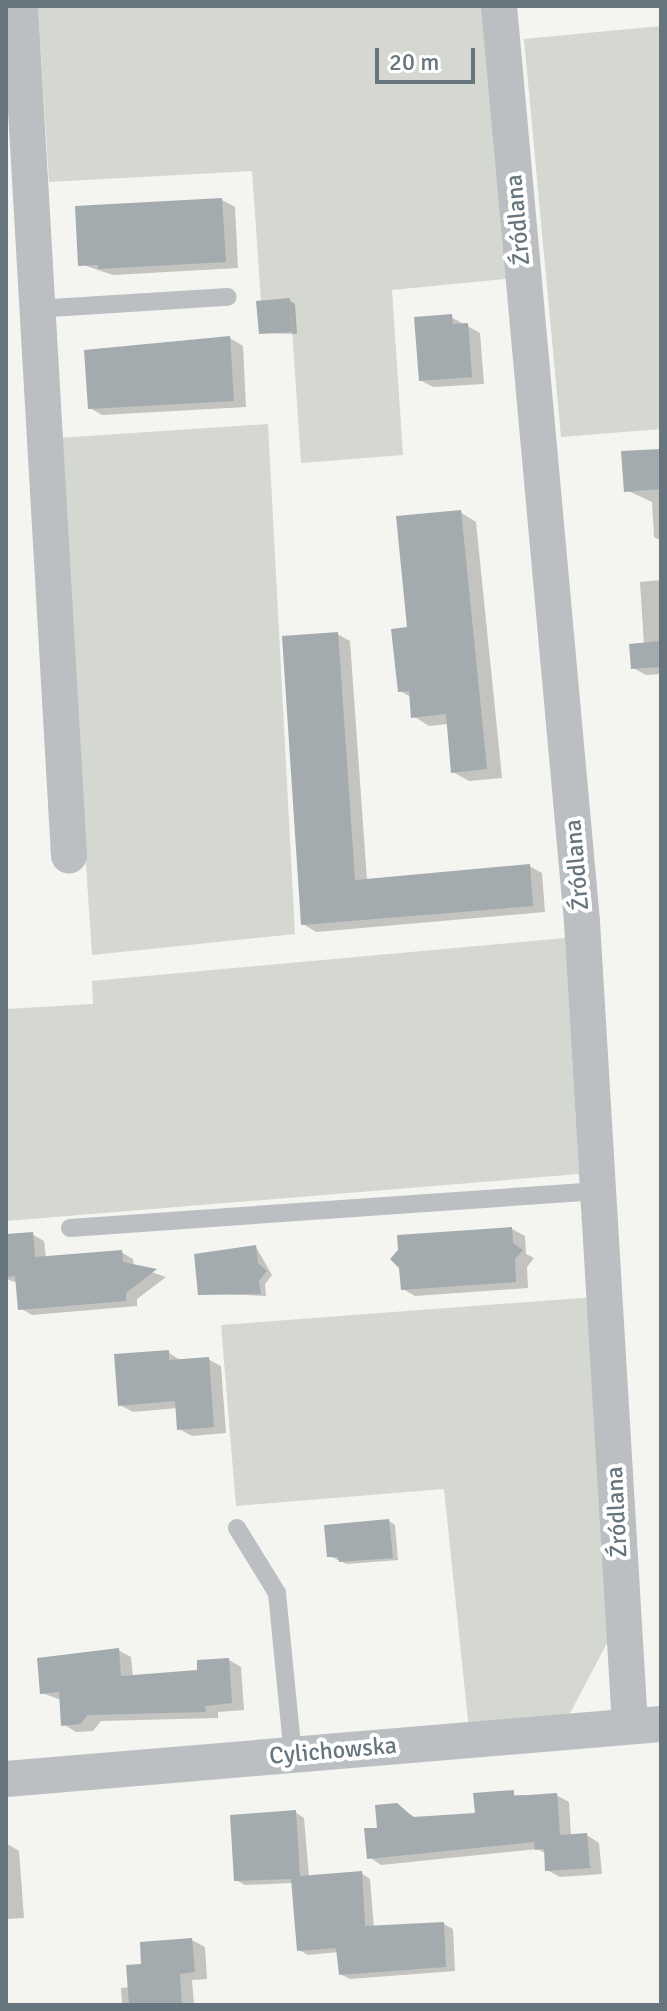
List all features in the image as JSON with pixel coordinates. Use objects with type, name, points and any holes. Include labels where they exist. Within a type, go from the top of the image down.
[{"type":"street","points":[[20,6],[35,309],[69,856]]},
{"type":"street","name":"Źródlana","points":[[499,6],[582,922],[598,1191],[646,1725]]},
{"type":"street","name":"Cylichowska","points":[[6,1779],[646,1725]]},
{"type":"lane","points":[[35,309],[228,297]]},
{"type":"lane","points":[[70,1228],[598,1191]]},
{"type":"lane","points":[[237,1528],[277,1593],[293,1755]]},
{"type":"shaded area","points":[[38,6],[482,6],[514,278],[392,290],[403,455],[301,463],[290,299],[261,301],[252,171],[49,182]]},
{"type":"shaded area","points":[[661,26],[661,429],[561,437],[524,39]]},
{"type":"shaded area","points":[[268,424],[295,934],[92,955],[58,438]]},
{"type":"shaded area","points":[[565,938],[579,1174],[6,1221],[6,1009],[93,1004],[92,981]]},
{"type":"shaded area","points":[[595,1297],[615,1628],[567,1719],[469,1730],[444,1489],[236,1506],[221,1325]]},
{"type":"building","points":[[222,198],[226,262],[98,269],[98,265],[78,266],[75,206]]},
{"type":"building","points":[[290,298],[292,332],[259,334],[256,301]]},
{"type":"building","points":[[452,314],[453,324],[468,323],[472,377],[419,381],[414,317]]},
{"type":"building","points":[[230,336],[234,401],[88,409],[84,350]]},
{"type":"building","points":[[661,449],[661,489],[624,492],[621,451]]},
{"type":"building","points":[[461,510],[487,769],[451,773],[446,714],[411,718],[409,691],[398,692],[391,629],[407,627],[396,516]]},
{"type":"building","points":[[338,632],[355,880],[530,864],[533,906],[301,925],[282,636]]},
{"type":"building","points":[[661,641],[661,667],[631,669],[629,644]]},
{"type":"building","points":[[512,1227],[513,1243],[523,1250],[515,1259],[516,1282],[401,1290],[399,1268],[390,1259],[398,1250],[397,1235]]},
{"type":"building","points":[[33,1232],[35,1257],[122,1250],[123,1262],[157,1269],[126,1293],[126,1301],[18,1310],[15,1276],[6,1277],[6,1234]]},
{"type":"building","points":[[256,1245],[258,1263],[267,1271],[259,1281],[261,1294],[198,1295],[194,1254]]},
{"type":"building","points":[[169,1350],[169,1360],[209,1357],[214,1427],[177,1430],[175,1401],[118,1406],[114,1354]]},
{"type":"building","points":[[389,1519],[393,1558],[339,1562],[338,1557],[327,1557],[324,1525]]},
{"type":"building","points":[[119,1648],[121,1676],[197,1670],[197,1660],[229,1658],[232,1703],[205,1706],[206,1712],[88,1715],[80,1724],[61,1726],[59,1692],[40,1694],[37,1658]]},
{"type":"building","points":[[514,1790],[514,1796],[557,1793],[560,1835],[587,1833],[590,1868],[545,1871],[544,1849],[535,1850],[534,1842],[367,1859],[364,1828],[377,1828],[375,1805],[397,1803],[413,1817],[475,1813],[473,1793]]},
{"type":"building","points":[[296,1810],[300,1876],[362,1871],[365,1926],[444,1922],[446,1967],[339,1975],[336,1948],[297,1951],[291,1879],[234,1881],[230,1815]]},
{"type":"building","points":[[192,1938],[195,1972],[180,1974],[182,2005],[129,2005],[126,1965],[141,1964],[140,1942]]}]
